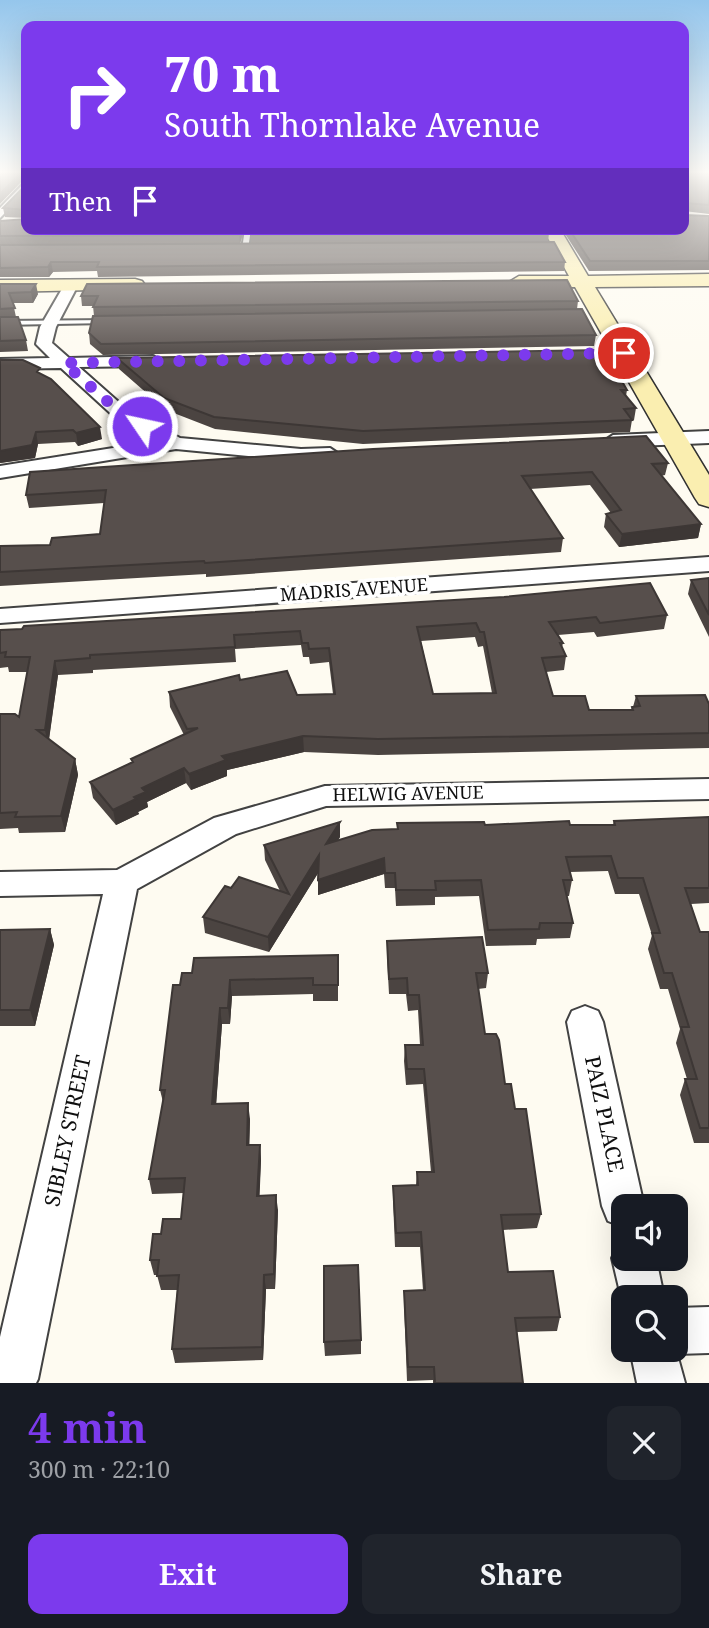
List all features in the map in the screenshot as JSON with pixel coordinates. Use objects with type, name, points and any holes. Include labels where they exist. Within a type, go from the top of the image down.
[{"type":"street","points":[[553,241],[581,281],[616,353],[709,498]]},
{"type":"street","points":[[496,282],[709,280]]},
{"type":"street","points":[[71,285],[51,323],[44,344],[125,417],[176,443]]},
{"type":"street","points":[[0,286],[153,285]]},
{"type":"street","points":[[0,364],[175,361]]},
{"type":"street","points":[[597,442],[709,437]]},
{"type":"street","points":[[0,472],[176,443],[301,455],[356,453]]},
{"type":"street","name":"MADRIS AVENUE","points":[[0,616],[709,564]]},
{"type":"street","name":"HELWIG AVENUE","points":[[0,884],[122,882],[225,826],[325,796],[709,789]]},
{"type":"street","name":"SIBLEY STREET","points":[[7,1379],[122,882]]},
{"type":"street","name":"PAIZ PLACE","points":[[585,1022],[621,1194]]},
{"type":"street","points":[[688,1331],[709,1330]]},
{"type":"street","points":[[656,1362],[661,1383]]},
{"type":"lane","points":[[245,249],[247,238]]},
{"type":"lane","points":[[231,249],[259,248]]},
{"type":"lane","points":[[0,323],[116,321]]},
{"type":"building","points":[[575,238],[709,238],[709,261],[590,261]]},
{"type":"building","points":[[554,242],[565,262],[97,267],[99,262],[51,262],[48,267],[0,268],[0,245]]},
{"type":"building","points":[[567,280],[578,301],[93,307],[98,296],[81,296],[87,284]]},
{"type":"building","points":[[0,284],[36,284],[31,292],[9,293],[15,308],[0,309]]},
{"type":"building","points":[[582,309],[596,335],[101,344],[89,333],[93,316]]},
{"type":"building","points":[[0,317],[18,317],[26,340],[0,341]]},
{"type":"building","points":[[604,350],[627,390],[621,390],[636,408],[624,409],[632,420],[363,431],[214,417],[164,398],[117,358]]},
{"type":"building","points":[[0,360],[23,360],[40,368],[37,372],[51,379],[100,427],[76,433],[73,430],[36,432],[32,445],[0,451]]},
{"type":"building","points":[[646,436],[668,463],[652,464],[701,524],[622,534],[606,514],[621,510],[592,472],[522,476],[563,538],[205,563],[0,572],[0,546],[50,545],[52,538],[100,534],[106,490],[26,495],[30,472],[373,449]]},
{"type":"building","points":[[709,578],[709,615],[691,580]]},
{"type":"building","points":[[650,583],[667,615],[600,623],[596,617],[549,622],[563,643],[560,643],[566,656],[542,658],[553,696],[585,696],[589,710],[633,710],[632,707],[640,706],[636,696],[705,695],[709,704],[709,733],[378,739],[303,736],[222,756],[226,760],[189,774],[184,768],[142,788],[146,792],[113,810],[90,782],[133,762],[131,759],[198,728],[187,729],[169,692],[239,675],[240,680],[287,671],[297,695],[335,694],[329,648],[309,649],[308,643],[302,643],[300,631],[234,635],[235,647],[90,655],[90,658],[55,661],[45,730],[37,730],[75,759],[61,816],[15,817],[17,812],[0,813],[0,714],[15,714],[19,717],[30,657],[5,657],[6,652],[0,653],[0,630],[22,629],[24,626],[504,597]],"holes":[[[476,623],[480,632],[484,632],[496,693],[433,694],[417,627]]]},
{"type":"building","points":[[709,817],[709,888],[685,888],[700,932],[709,932],[709,1128],[700,1128],[685,1079],[697,1079],[681,1027],[689,1027],[672,973],[664,973],[652,933],[660,933],[643,878],[618,878],[611,856],[566,857],[572,880],[563,880],[573,923],[540,923],[539,929],[488,930],[481,880],[435,881],[436,890],[396,890],[395,873],[385,873],[384,858],[318,880],[319,855],[268,937],[203,917],[225,886],[231,888],[239,877],[289,894],[264,845],[340,822],[326,844],[372,830],[398,829],[397,823],[484,822],[485,825],[569,821],[570,825],[615,825],[614,821]]},
{"type":"building","points":[[50,929],[30,1010],[0,1010],[0,930]]},
{"type":"building","points":[[482,937],[488,973],[476,973],[485,1034],[496,1034],[499,1040],[505,1084],[511,1084],[515,1109],[526,1109],[541,1214],[501,1215],[508,1272],[553,1271],[560,1317],[515,1318],[523,1383],[435,1383],[434,1367],[408,1367],[404,1291],[425,1290],[421,1232],[396,1233],[393,1186],[418,1185],[417,1172],[434,1172],[424,1069],[407,1069],[405,1045],[423,1045],[419,995],[408,995],[407,978],[389,979],[387,941]]},
{"type":"building","points":[[338,955],[338,985],[313,985],[313,978],[230,980],[228,1008],[220,1008],[212,1104],[248,1103],[247,1145],[260,1145],[257,1196],[276,1195],[274,1274],[264,1275],[262,1347],[172,1349],[179,1275],[157,1276],[159,1260],[150,1260],[153,1234],[161,1234],[163,1219],[181,1219],[185,1178],[149,1179],[165,1090],[160,1090],[173,985],[180,985],[182,973],[192,973],[194,958]]},
{"type":"building","points":[[358,1265],[361,1340],[324,1342],[324,1266]]},
{"type":"route","points":[[142,426],[125,417],[64,363],[624,353]]}]
